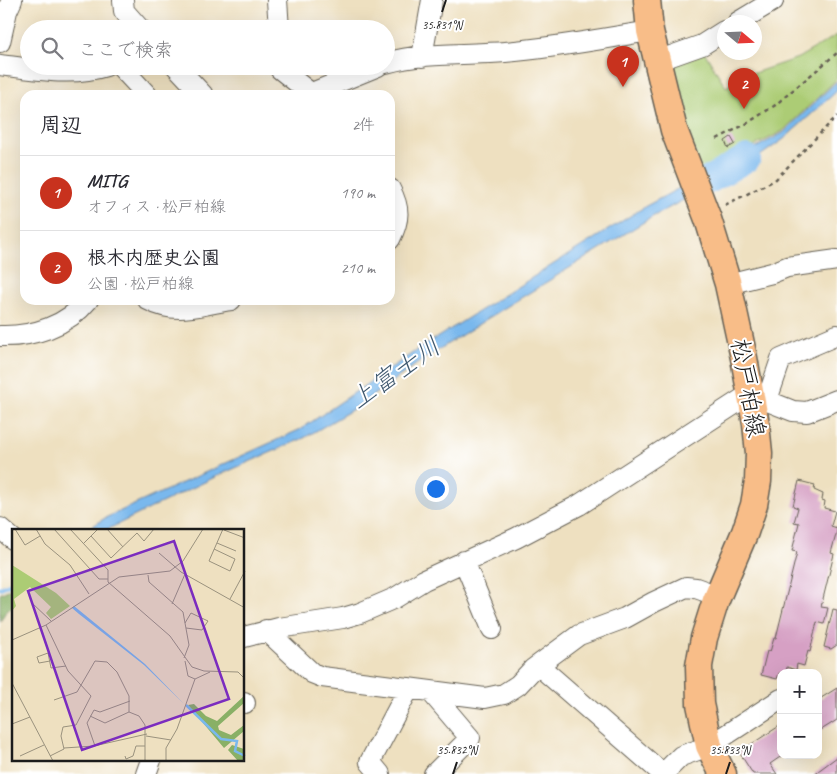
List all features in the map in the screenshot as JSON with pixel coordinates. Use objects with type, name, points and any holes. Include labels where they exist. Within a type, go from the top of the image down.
[{"type":"main road","name":"松戸柏線","points":[[647,0],[650,31],[674,130],[708,219],[728,284],[744,358],[758,397],[756,424],[759,454],[758,481],[754,505],[745,532],[718,596],[704,638],[699,666],[700,704],[709,746],[723,774]]},
{"type":"street","points":[[0,42],[7,11],[12,0]]},
{"type":"street","points":[[123,0],[124,11],[132,20]]},
{"type":"street","points":[[278,0],[278,20]]},
{"type":"street","points":[[422,57],[432,0]]},
{"type":"street","points":[[750,15],[773,1]]},
{"type":"street","points":[[395,62],[422,57],[560,47],[650,31]]},
{"type":"street","points":[[657,61],[702,45],[717,35]]},
{"type":"street","points":[[0,65],[20,67]]},
{"type":"street","points":[[128,75],[141,90]]},
{"type":"street","points":[[184,75],[198,90]]},
{"type":"street","points":[[287,75],[305,90]]},
{"type":"street","points":[[320,90],[356,75]]},
{"type":"street","points":[[395,200],[398,206],[398,214],[395,230]]},
{"type":"street","points":[[728,284],[772,273],[787,267],[837,260]]},
{"type":"street","points":[[0,336],[13,336],[59,324],[67,320],[83,305]]},
{"type":"street","points":[[161,305],[178,309],[202,305]]},
{"type":"street","points":[[253,632],[343,618],[360,613],[394,598],[424,580],[579,505],[758,397],[781,359],[837,334]]},
{"type":"street","points":[[758,397],[793,411],[807,412],[837,400]]},
{"type":"street","points":[[0,528],[12,538]]},
{"type":"street","points":[[464,561],[492,629]]},
{"type":"street","points":[[253,632],[312,673],[322,677],[485,698],[504,694],[518,685],[533,669],[578,635],[625,618],[686,587],[696,588],[718,596]]},
{"type":"street","points":[[541,663],[546,672],[663,774],[681,756],[709,746],[777,702]]},
{"type":"street","points":[[380,774],[370,762],[408,688]]},
{"type":"street","points":[[431,692],[470,738],[434,774]]},
{"type":"street","points":[[146,774],[150,762]]},
{"type":"path","points":[[716,139],[746,124],[774,106],[837,53]]},
{"type":"path","points":[[724,206],[775,180],[837,116]]},
{"type":"green space","points":[[837,35],[837,79],[783,131],[701,174],[668,63],[703,50],[726,87],[745,76],[798,58]]},
{"type":"green space","points":[[12,588],[12,608],[7,609],[0,622],[0,594]]},
{"type":"water","points":[[837,81],[837,91],[784,139],[760,156],[756,165],[716,184],[712,171],[783,133]]},
{"type":"water","points":[[687,184],[691,196],[652,217],[490,317],[424,359],[355,408],[304,438],[217,476],[108,529],[88,529],[105,518],[301,429],[417,350],[646,206]]},
{"type":"building","points":[[731,137],[735,144],[728,148],[725,141]]},
{"type":"building","points":[[799,481],[815,485],[814,490],[823,494],[824,508],[835,511],[831,526],[837,528],[837,531],[831,553],[834,554],[821,607],[828,608],[824,624],[817,622],[810,652],[808,651],[804,666],[797,664],[796,669],[787,667],[787,669],[777,669],[777,679],[761,675],[767,651],[770,652],[774,638],[776,638],[797,552],[792,551],[799,523],[794,522],[798,508],[793,506]]},
{"type":"building","points":[[833,609],[837,610],[837,645],[831,649],[824,647]]},
{"type":"building","points":[[837,688],[837,720],[822,729],[822,714],[822,697]]},
{"type":"building","points":[[777,728],[777,759],[770,764],[777,774],[753,774],[739,752]]},
{"type":"building","points":[[837,757],[837,774],[814,774]]},
{"type":"waterway","name":"上富士川","points":[[709,180],[747,158]]},
{"type":"waterway","name":"上富士川","points":[[0,588],[12,583]]},
{"type":"place","name":"MITG","points":[[623,87]]},
{"type":"place","name":"根木内歴史公園","points":[[744,109]]}]
